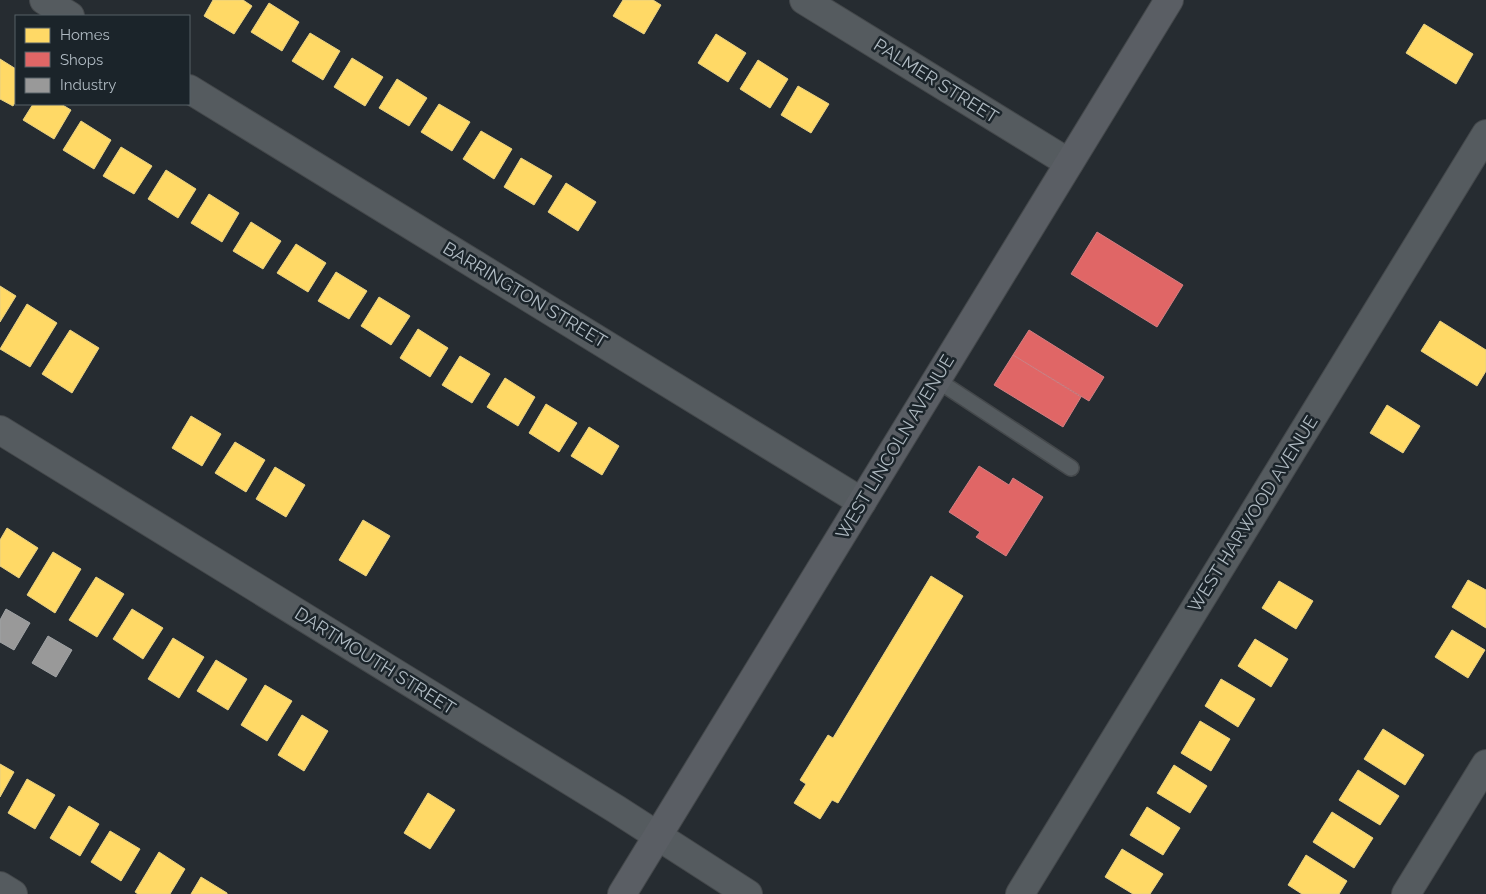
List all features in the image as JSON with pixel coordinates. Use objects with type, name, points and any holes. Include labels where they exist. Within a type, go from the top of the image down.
[{"type":"street","points":[[44,0],[68,15]]},
{"type":"street","name":"PALMER STREET","points":[[804,0],[1069,163]]},
{"type":"street","name":"WEST LINCOLN AVENUE","points":[[622,894],[1169,0]]},
{"type":"street","name":"BARRINGTON STREET","points":[[190,90],[862,502]]},
{"type":"street","name":"WEST HARWOOD AVENUE","points":[[1020,894],[1486,134]]},
{"type":"street","name":"DARTMOUTH STREET","points":[[0,430],[616,809],[748,894]]},
{"type":"street","points":[[1406,894],[1486,764]]},
{"type":"street","points":[[0,886],[13,894]]},
{"type":"lane","points":[[937,380],[1070,468]]},
{"type":"building: Homes","points":[[213,0],[243,0],[252,6],[234,34],[204,16]]},
{"type":"building: Homes","points":[[623,0],[653,0],[661,5],[644,34],[613,16]]},
{"type":"building: Homes","points":[[269,3],[299,22],[282,51],[251,32]]},
{"type":"building: Homes","points":[[1424,24],[1473,54],[1456,84],[1406,53]]},
{"type":"building: Homes","points":[[310,33],[340,51],[323,80],[292,61]]},
{"type":"building: Homes","points":[[716,34],[746,53],[728,82],[698,63]]},
{"type":"building: Homes","points":[[352,58],[383,77],[365,106],[334,87]]},
{"type":"building: Homes","points":[[0,59],[15,68],[15,103],[13,106],[0,99]]},
{"type":"building: Homes","points":[[758,60],[788,79],[770,108],[740,89]]},
{"type":"building: Homes","points":[[397,79],[427,98],[409,126],[379,108]]},
{"type":"building: Homes","points":[[798,86],[829,104],[811,133],[781,115]]},
{"type":"building: Homes","points":[[439,104],[470,122],[452,151],[421,132]]},
{"type":"building: Homes","points":[[32,105],[63,105],[71,110],[54,139],[23,120]]},
{"type":"building: Homes","points":[[81,121],[111,140],[94,169],[63,150]]},
{"type":"building: Homes","points":[[481,131],[512,149],[494,179],[463,159]]},
{"type":"building: Homes","points":[[121,147],[152,166],[134,194],[103,176]]},
{"type":"building: Homes","points":[[521,158],[552,176],[534,205],[504,187]]},
{"type":"building: Homes","points":[[166,170],[196,189],[178,218],[148,199]]},
{"type":"building: Homes","points":[[566,183],[596,202],[578,231],[548,212]]},
{"type":"building: Homes","points":[[209,194],[239,213],[222,242],[191,223]]},
{"type":"building: Homes","points":[[251,222],[281,241],[263,269],[233,251]]},
{"type":"building: Homes","points":[[296,244],[326,263],[308,292],[277,273]]},
{"type":"building: Homes","points":[[336,272],[367,291],[349,319],[318,301]]},
{"type":"building: Homes","points":[[0,286],[16,296],[0,322]]},
{"type":"building: Homes","points":[[379,297],[410,316],[391,345],[361,326]]},
{"type":"building: Homes","points":[[27,304],[57,323],[30,367],[0,349]]},
{"type":"building: Homes","points":[[1440,321],[1486,350],[1486,371],[1477,386],[1421,351]]},
{"type":"building: Homes","points":[[418,329],[448,348],[430,377],[400,358]]},
{"type":"building: Homes","points":[[70,330],[99,348],[72,393],[42,374]]},
{"type":"building: Homes","points":[[460,356],[490,374],[472,403],[442,385]]},
{"type":"building: Homes","points":[[505,378],[535,397],[518,426],[487,407]]},
{"type":"building: Homes","points":[[546,404],[577,423],[559,452],[529,433]]},
{"type":"building: Homes","points":[[1387,405],[1420,426],[1403,453],[1370,433]]},
{"type":"building: Homes","points":[[191,416],[221,434],[202,466],[172,448]]},
{"type":"building: Homes","points":[[589,427],[619,446],[602,475],[571,456]]},
{"type":"building: Homes","points":[[235,442],[265,460],[246,492],[215,473]]},
{"type":"building: Homes","points":[[275,467],[305,485],[286,517],[256,499]]},
{"type":"building: Homes","points":[[363,520],[390,536],[366,576],[339,560]]},
{"type":"building: Homes","points":[[7,528],[38,548],[19,578],[0,566],[0,540]]},
{"type":"building: Homes","points":[[53,552],[81,569],[55,613],[27,595]]},
{"type":"building: Homes","points":[[931,576],[963,596],[838,803],[832,800],[820,819],[794,803],[806,784],[800,780],[828,735],[833,738]]},
{"type":"building: Homes","points":[[96,577],[124,594],[97,637],[69,620]]},
{"type":"building: Homes","points":[[1468,580],[1486,590],[1486,628],[1452,607]]},
{"type":"building: Homes","points":[[1279,581],[1313,601],[1296,629],[1262,608]]},
{"type":"building: Homes","points":[[132,609],[163,628],[143,659],[113,639]]},
{"type":"building: Homes","points":[[1452,630],[1485,650],[1468,678],[1435,657]]},
{"type":"building: Homes","points":[[173,638],[204,657],[179,698],[148,679]]},
{"type":"building: Homes","points":[[1255,639],[1288,659],[1271,687],[1238,666]]},
{"type":"building: Homes","points":[[216,660],[247,679],[228,710],[197,691]]},
{"type":"building: Homes","points":[[1221,679],[1255,699],[1238,727],[1205,706]]},
{"type":"building: Homes","points":[[265,685],[292,701],[267,741],[241,725]]},
{"type":"building: Homes","points":[[302,715],[328,731],[304,771],[278,755]]},
{"type":"building: Homes","points":[[1200,721],[1230,739],[1211,771],[1181,753]]},
{"type":"building: Homes","points":[[1383,729],[1424,755],[1405,785],[1364,759]]},
{"type":"building: Homes","points":[[0,764],[14,772],[0,797]]},
{"type":"building: Homes","points":[[1174,765],[1207,786],[1190,813],[1157,793]]},
{"type":"building: Homes","points":[[1358,770],[1399,796],[1380,825],[1339,800]]},
{"type":"building: Homes","points":[[27,779],[55,795],[35,829],[8,813]]},
{"type":"building: Homes","points":[[428,793],[455,810],[430,849],[404,833]]},
{"type":"building: Homes","points":[[69,806],[99,824],[80,856],[50,838]]},
{"type":"building: Homes","points":[[1147,807],[1180,828],[1163,855],[1130,835]]},
{"type":"building: Homes","points":[[1332,812],[1373,838],[1354,868],[1313,842]]},
{"type":"building: Homes","points":[[110,831],[140,849],[121,881],[91,862]]},
{"type":"building: Homes","points":[[1122,849],[1163,874],[1150,894],[1133,894],[1105,877]]},
{"type":"building: Homes","points":[[159,852],[185,869],[170,894],[138,894],[135,892]]},
{"type":"building: Homes","points":[[1306,855],[1347,881],[1339,894],[1302,894],[1288,885]]},
{"type":"building: Homes","points":[[201,877],[227,893],[227,894],[191,894]]},
{"type":"building: Shops","points":[[1097,232],[1183,285],[1157,327],[1071,274]]},
{"type":"building: Shops","points":[[1029,330],[1104,377],[1089,401],[1013,355]]},
{"type":"building: Shops","points":[[1013,355],[1081,397],[1063,427],[994,385]]},
{"type":"building: Shops","points":[[979,466],[1009,485],[1013,478],[1043,497],[1006,556],[976,537],[980,532],[949,512]]},
{"type":"building: Industry","points":[[6,609],[30,623],[14,650],[0,642],[0,620]]},
{"type":"building: Industry","points":[[48,636],[72,650],[56,677],[32,663]]}]
